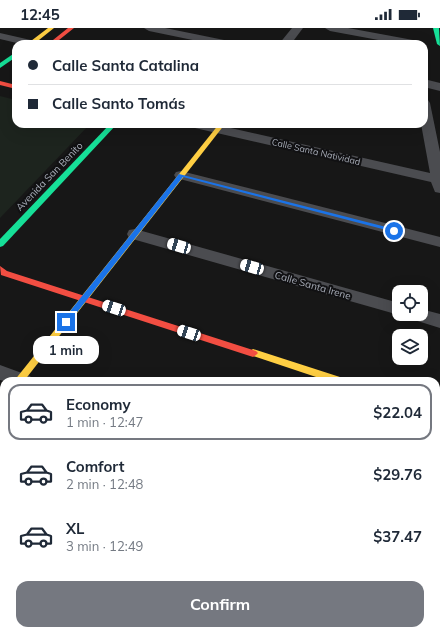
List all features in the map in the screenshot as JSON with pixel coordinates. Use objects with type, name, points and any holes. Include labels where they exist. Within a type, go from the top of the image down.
[{"type":"street","points":[[35,40],[51,28]]},
{"type":"street","points":[[56,40],[71,28]]},
{"type":"street","points":[[149,28],[209,40]]},
{"type":"street","points":[[288,40],[298,28]]},
{"type":"street","points":[[330,28],[392,40]]},
{"type":"street","points":[[410,28],[412,40]]},
{"type":"street","points":[[436,28],[440,44]]},
{"type":"street","points":[[0,36],[18,40]]},
{"type":"street","points":[[0,66],[12,57]]},
{"type":"street","points":[[1,83],[11,76]]},
{"type":"street","points":[[1,83],[12,86]]},
{"type":"street","points":[[428,84],[440,87]]},
{"type":"street","points":[[428,127],[439,185]]},
{"type":"street","name":"Avenida San Benito","points":[[0,244],[110,128]]},
{"type":"street","points":[[23,377],[219,128]]},
{"type":"street","name":"Calle Santa Natividad","points":[[224,128],[439,185]]},
{"type":"street","points":[[181,176],[440,242]]},
{"type":"street","name":"Calle Santa Irene","points":[[135,234],[392,307]]},
{"type":"street","points":[[0,269],[4,273],[328,377]]},
{"type":"street","points":[[428,317],[440,320]]},
{"type":"street","points":[[0,372],[11,377]]},
{"type":"shaded area","points":[[0,96],[12,99],[12,128],[86,128],[0,218]]},
{"type":"traffic: fast","points":[[436,28],[440,44]]},
{"type":"traffic: fast","points":[[0,66],[12,57]]},
{"type":"traffic: fast","points":[[0,244],[110,128]]},
{"type":"traffic: slow","points":[[35,40],[51,28]]},
{"type":"traffic: slow","points":[[22,377],[219,128]]},
{"type":"traffic: slow","points":[[253,353],[328,377]]},
{"type":"traffic: jam","points":[[56,40],[71,28]]},
{"type":"traffic: jam","points":[[0,83],[12,86]]},
{"type":"traffic: jam","points":[[0,269],[4,273],[253,353]]},
{"type":"route","points":[[66,322],[181,176],[394,231]]}]
